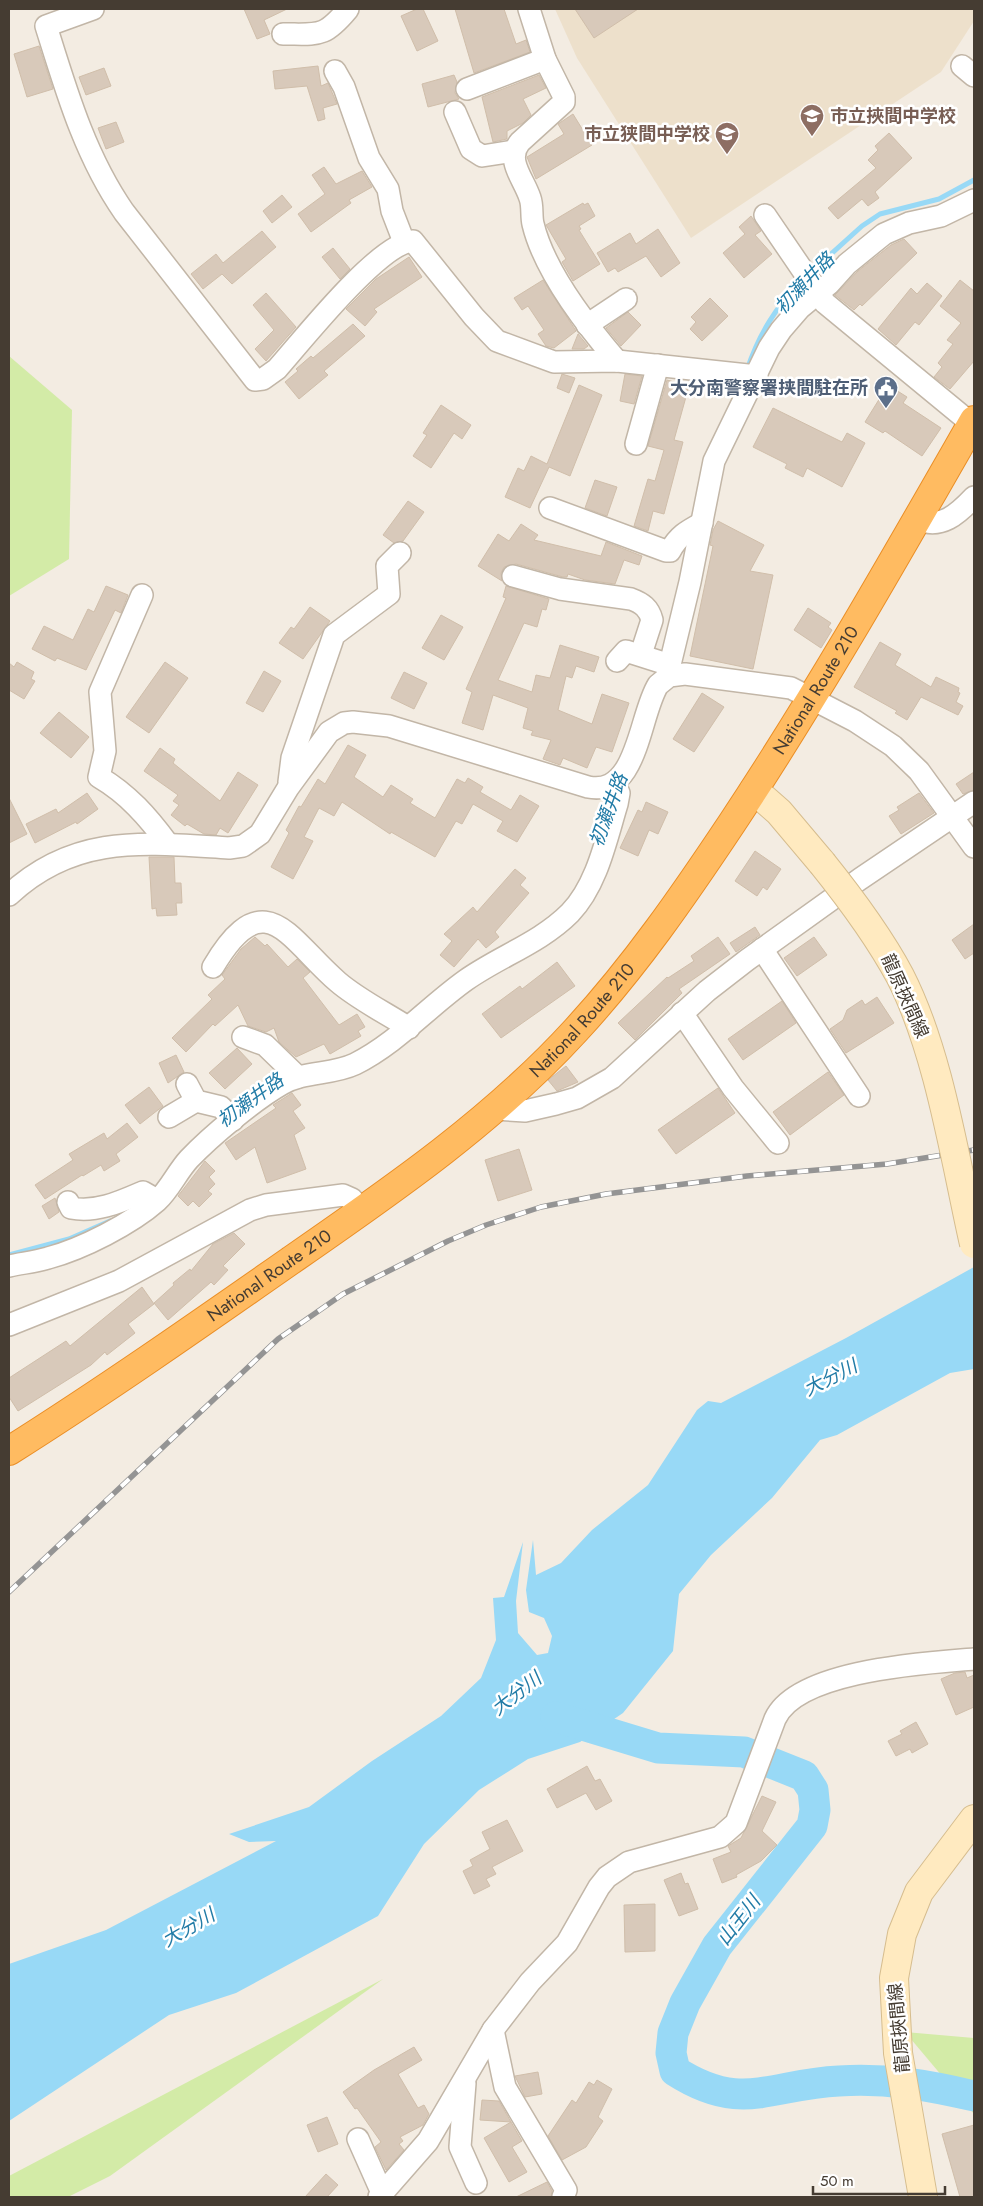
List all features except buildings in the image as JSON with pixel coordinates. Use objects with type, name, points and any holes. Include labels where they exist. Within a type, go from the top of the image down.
[{"type":"highway","name":"National Route 210","points":[[9,1451],[126,1375],[361,1212],[438,1155],[494,1109],[573,1034],[638,959],[698,875],[754,790],[813,698],[973,422]]},
{"type":"main road","name":"龍原挾間線","points":[[754,790],[779,812],[822,863],[875,933],[900,977],[914,1008],[938,1087],[974,1244]]},
{"type":"main road","name":"龍原挾間線","points":[[923,2196],[896,2034],[894,1978],[902,1934],[910,1912],[928,1879],[974,1820]]},
{"type":"street","points":[[93,9],[46,26],[76,118],[106,185],[124,212],[255,380],[263,380],[277,369],[369,267],[404,242],[413,241],[474,317],[497,340],[554,362],[617,361],[757,376]]},
{"type":"street","points":[[283,34],[320,34],[335,25],[348,9]]},
{"type":"street","points":[[529,9],[546,59],[564,97],[564,102],[520,142],[514,151],[514,161],[530,198],[532,223],[546,257],[587,325],[617,361]]},
{"type":"street","points":[[467,89],[546,59]]},
{"type":"street","points":[[336,71],[344,86],[369,158],[388,189],[392,211],[404,242]]},
{"type":"street","points":[[455,112],[472,149],[477,153],[482,156],[514,151]]},
{"type":"street","points":[[9,895],[42,870],[85,851],[123,844],[168,844],[229,848],[244,846],[260,834],[288,788],[329,732],[344,723],[378,724],[402,729],[588,787],[604,789],[614,784],[631,760],[655,690],[669,671],[690,582],[714,461],[781,330],[800,308],[818,294],[847,264],[884,234],[910,223],[941,216],[974,200]]},
{"type":"street","points":[[765,215],[818,294],[831,309],[973,422]]},
{"type":"street","points":[[587,325],[626,298]]},
{"type":"street","points":[[636,444],[658,365]]},
{"type":"street","points":[[917,519],[931,525],[943,522],[974,497]]},
{"type":"street","points":[[550,508],[666,551],[670,551],[676,539],[684,532],[702,523]]},
{"type":"street","points":[[288,788],[292,758],[334,635],[389,594],[387,566],[400,553]]},
{"type":"street","points":[[513,576],[560,589],[631,599],[640,603],[646,608],[652,620],[641,654]]},
{"type":"street","points":[[142,596],[100,692],[105,751],[99,777],[118,789],[148,817],[168,844]]},
{"type":"street","points":[[617,661],[626,650],[641,654],[669,671],[779,686],[801,692],[813,698],[864,726],[901,752],[928,781],[974,847]]},
{"type":"street","points":[[9,1266],[40,1260],[65,1252],[119,1226],[157,1200],[187,1161],[233,1120],[282,1084],[298,1077],[350,1066],[384,1047],[467,980],[550,930],[578,904],[592,878],[618,804],[619,794],[614,784]]},
{"type":"street","points":[[494,1109],[533,1110],[583,1094],[617,1075],[707,991],[762,948],[974,802]]},
{"type":"street","points":[[214,967],[230,941],[243,929],[256,924],[274,924],[290,933],[341,985],[409,1028]]},
{"type":"street","points":[[762,948],[859,1096]]},
{"type":"street","points":[[682,1013],[733,1088],[778,1143]]},
{"type":"street","points":[[243,1037],[265,1045],[298,1077]]},
{"type":"street","points":[[169,1117],[192,1092],[222,1107],[233,1120]]},
{"type":"street","points":[[68,1202],[71,1208],[86,1211],[122,1201],[143,1192],[157,1200]]},
{"type":"street","points":[[9,1325],[119,1281],[250,1210],[266,1205],[342,1195],[352,1199],[361,1212]]},
{"type":"street","points":[[358,2139],[381,2195],[428,2141],[493,2030],[530,1982],[567,1943],[598,1887],[607,1877],[629,1862],[726,1833],[736,1823],[771,1728],[778,1713],[790,1701],[802,1693],[844,1677],[920,1664],[974,1659]]},
{"type":"street","points":[[493,2030],[505,2087],[566,2190],[564,2197]]},
{"type":"street","points":[[465,2076],[460,2147],[476,2183]]},
{"type":"shaded area","name":"市立狭間中学校","points":[[555,9],[974,9],[974,21],[941,72],[691,238],[577,58]]},
{"type":"green space","points":[[9,356],[72,410],[69,559],[9,596]]},
{"type":"green space","points":[[383,1979],[110,2176],[68,2197],[9,2197],[9,2176]]},
{"type":"green space","points":[[905,2032],[974,2038],[974,2114]]},
{"type":"water","name":"大分川","points":[[974,1267],[974,1369],[950,1373],[837,1435],[820,1440],[772,1498],[711,1555],[679,1594],[673,1651],[623,1713],[580,1742],[528,1759],[479,1790],[424,1844],[378,1916],[236,1993],[169,2015],[9,2121],[9,1964],[106,1930],[276,1841],[249,1842],[229,1834],[309,1807],[372,1761],[441,1716],[481,1678],[496,1640],[493,1598],[504,1597],[523,1542],[516,1601],[518,1633],[537,1655],[548,1653],[552,1636],[544,1618],[529,1612],[526,1590],[533,1540],[536,1575],[561,1563],[592,1530],[648,1485],[697,1410],[708,1401],[721,1403],[846,1338]]},
{"type":"waterway","name":"初瀬井路","points":[[810,273],[862,226],[880,214],[939,199],[974,180]]},
{"type":"waterway","name":"初瀬井路","points":[[747,370],[769,322],[784,300],[802,280]]},
{"type":"waterway","name":"初瀬井路","points":[[9,1255],[69,1239],[110,1221]]},
{"type":"waterway","name":"山王川","points":[[556,1717],[658,1748],[744,1752],[804,1776],[813,1790],[815,1810],[812,1826],[717,1946],[685,2003],[673,2033],[671,2053],[675,2071],[698,2084],[719,2091],[738,2094],[756,2093],[815,2083],[857,2080],[907,2083],[974,2096]]},
{"type":"railway","points":[[9,1592],[278,1339],[343,1294],[448,1241],[486,1225],[541,1207],[606,1194],[747,1176],[887,1164],[974,1150]]},
{"type":"place","name":"市立挾間中学校","points":[[812,137]]},
{"type":"place","name":"市立狭間中学校","points":[[727,155]]},
{"type":"place","name":"大分南警察署挟間駐在所","points":[[886,409]]}]
